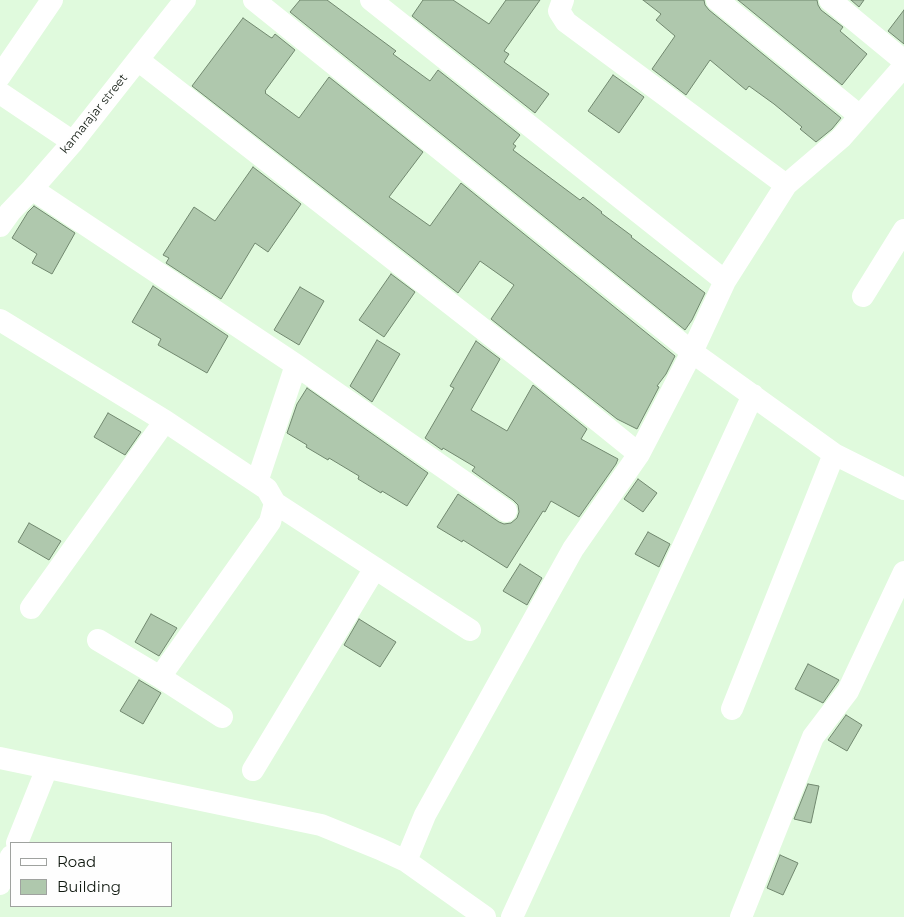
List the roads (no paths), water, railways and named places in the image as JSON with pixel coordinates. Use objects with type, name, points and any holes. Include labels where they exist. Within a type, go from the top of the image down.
[{"type":"street","points":[[0,76],[52,0]]},
{"type":"street","name":"kamarajar street","points":[[0,226],[10,212],[73,142],[185,0]]},
{"type":"street","points":[[254,0],[692,352],[834,454],[904,489]]},
{"type":"street","points":[[371,0],[725,281]]},
{"type":"street","points":[[562,0],[559,11],[566,22],[786,185]]},
{"type":"street","points":[[717,0],[860,116]]},
{"type":"street","points":[[830,0],[904,61]]},
{"type":"street","points":[[138,60],[534,369],[639,454]]},
{"type":"street","points":[[406,861],[425,815],[573,548],[639,454],[692,352],[725,281],[786,185],[841,138],[904,66]]},
{"type":"street","points":[[0,93],[73,142]]},
{"type":"street","points":[[32,189],[296,365],[506,511]]},
{"type":"street","points":[[862,296],[904,230]]},
{"type":"street","points":[[0,320],[165,421],[267,489],[275,503],[470,630]]},
{"type":"street","points":[[257,482],[296,365]]},
{"type":"street","points":[[512,917],[753,395]]},
{"type":"street","points":[[31,608],[165,421]]},
{"type":"street","points":[[732,709],[834,454]]},
{"type":"street","points":[[160,677],[270,522],[275,503]]},
{"type":"street","points":[[253,770],[375,568]]},
{"type":"street","points":[[741,917],[813,737],[848,691],[904,572]]},
{"type":"street","points":[[98,640],[222,717]]},
{"type":"street","points":[[0,758],[321,825],[406,861],[485,917]]},
{"type":"street","points":[[16,842],[47,768]]},
{"type":"street","points":[[0,884],[10,859]]}]
